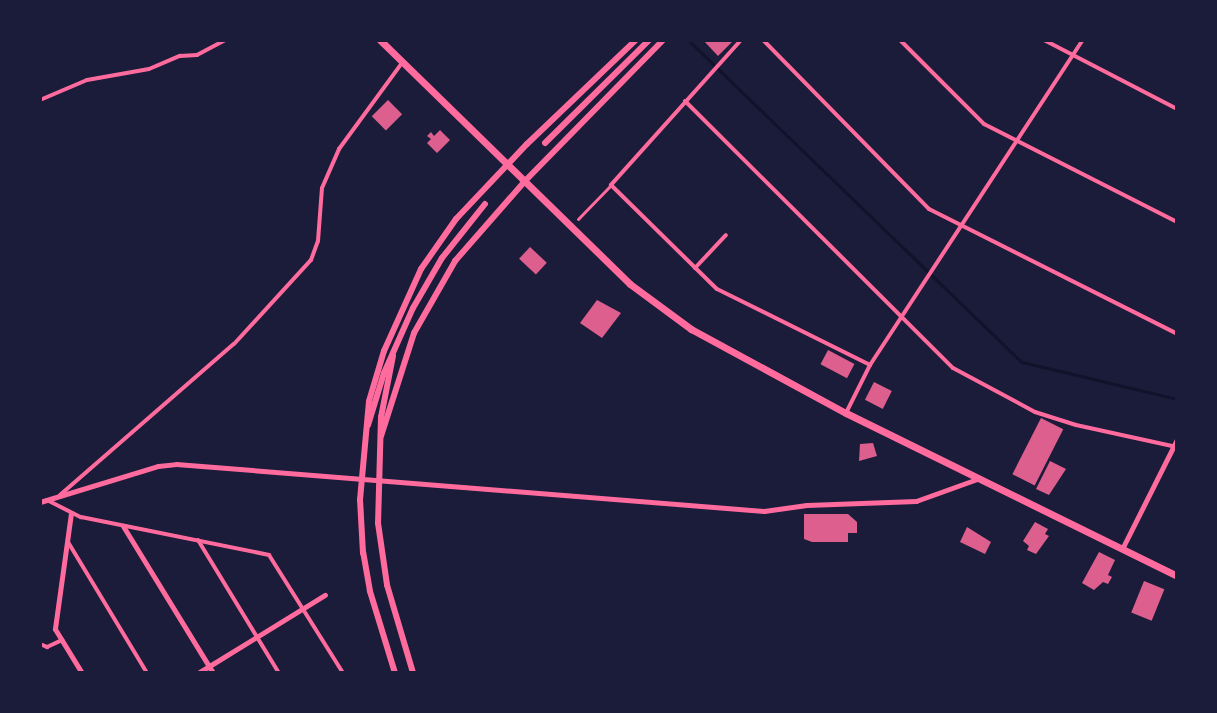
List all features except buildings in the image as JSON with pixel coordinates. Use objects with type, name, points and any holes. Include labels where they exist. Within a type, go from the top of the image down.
[{"type":"highway","points":[[380,40],[649,300],[715,344],[846,413],[1177,576]]},
{"type":"main road","points":[[395,673],[367,573],[361,478],[365,429],[384,351],[421,269],[456,219],[508,163],[636,40]]},
{"type":"main road","points":[[545,143],[649,40]]},
{"type":"main road","points":[[381,436],[402,362],[438,286],[469,243],[525,181],[663,40]]},
{"type":"main road","points":[[365,429],[393,356],[428,279],[485,204]]},
{"type":"main road","points":[[393,356],[377,480],[378,523],[387,585],[413,673]]},
{"type":"street","points":[[40,100],[87,80],[149,69],[180,56],[197,55],[225,40]]},
{"type":"street","points":[[578,219],[741,40]]},
{"type":"street","points":[[763,40],[929,209],[1177,334]]},
{"type":"street","points":[[900,40],[984,124],[1177,222]]},
{"type":"street","points":[[1044,40],[1177,109]]},
{"type":"street","points":[[846,413],[870,365],[1083,40]]},
{"type":"street","points":[[58,497],[234,344],[311,260],[318,241],[322,188],[339,149],[402,63]]},
{"type":"street","points":[[685,101],[953,368],[1035,412],[1076,425],[1175,446]]},
{"type":"street","points":[[611,185],[717,289],[870,365]]},
{"type":"street","points":[[695,268],[726,235]]},
{"type":"street","points":[[1122,549],[1177,439]]},
{"type":"street","points":[[43,501],[147,469],[176,464],[764,511],[807,505],[916,501],[978,478]]},
{"type":"street","points":[[43,501],[71,513],[123,526],[269,555],[343,673]]},
{"type":"street","points":[[71,513],[55,629],[82,673]]},
{"type":"street","points":[[123,526],[213,673]]},
{"type":"street","points":[[67,540],[147,673]]},
{"type":"street","points":[[198,540],[279,673]]},
{"type":"street","points":[[198,673],[325,595]]},
{"type":"street","points":[[40,644],[47,647],[62,640]]},
{"type":"waterway","points":[[688,40],[1022,362],[1177,399]]}]
